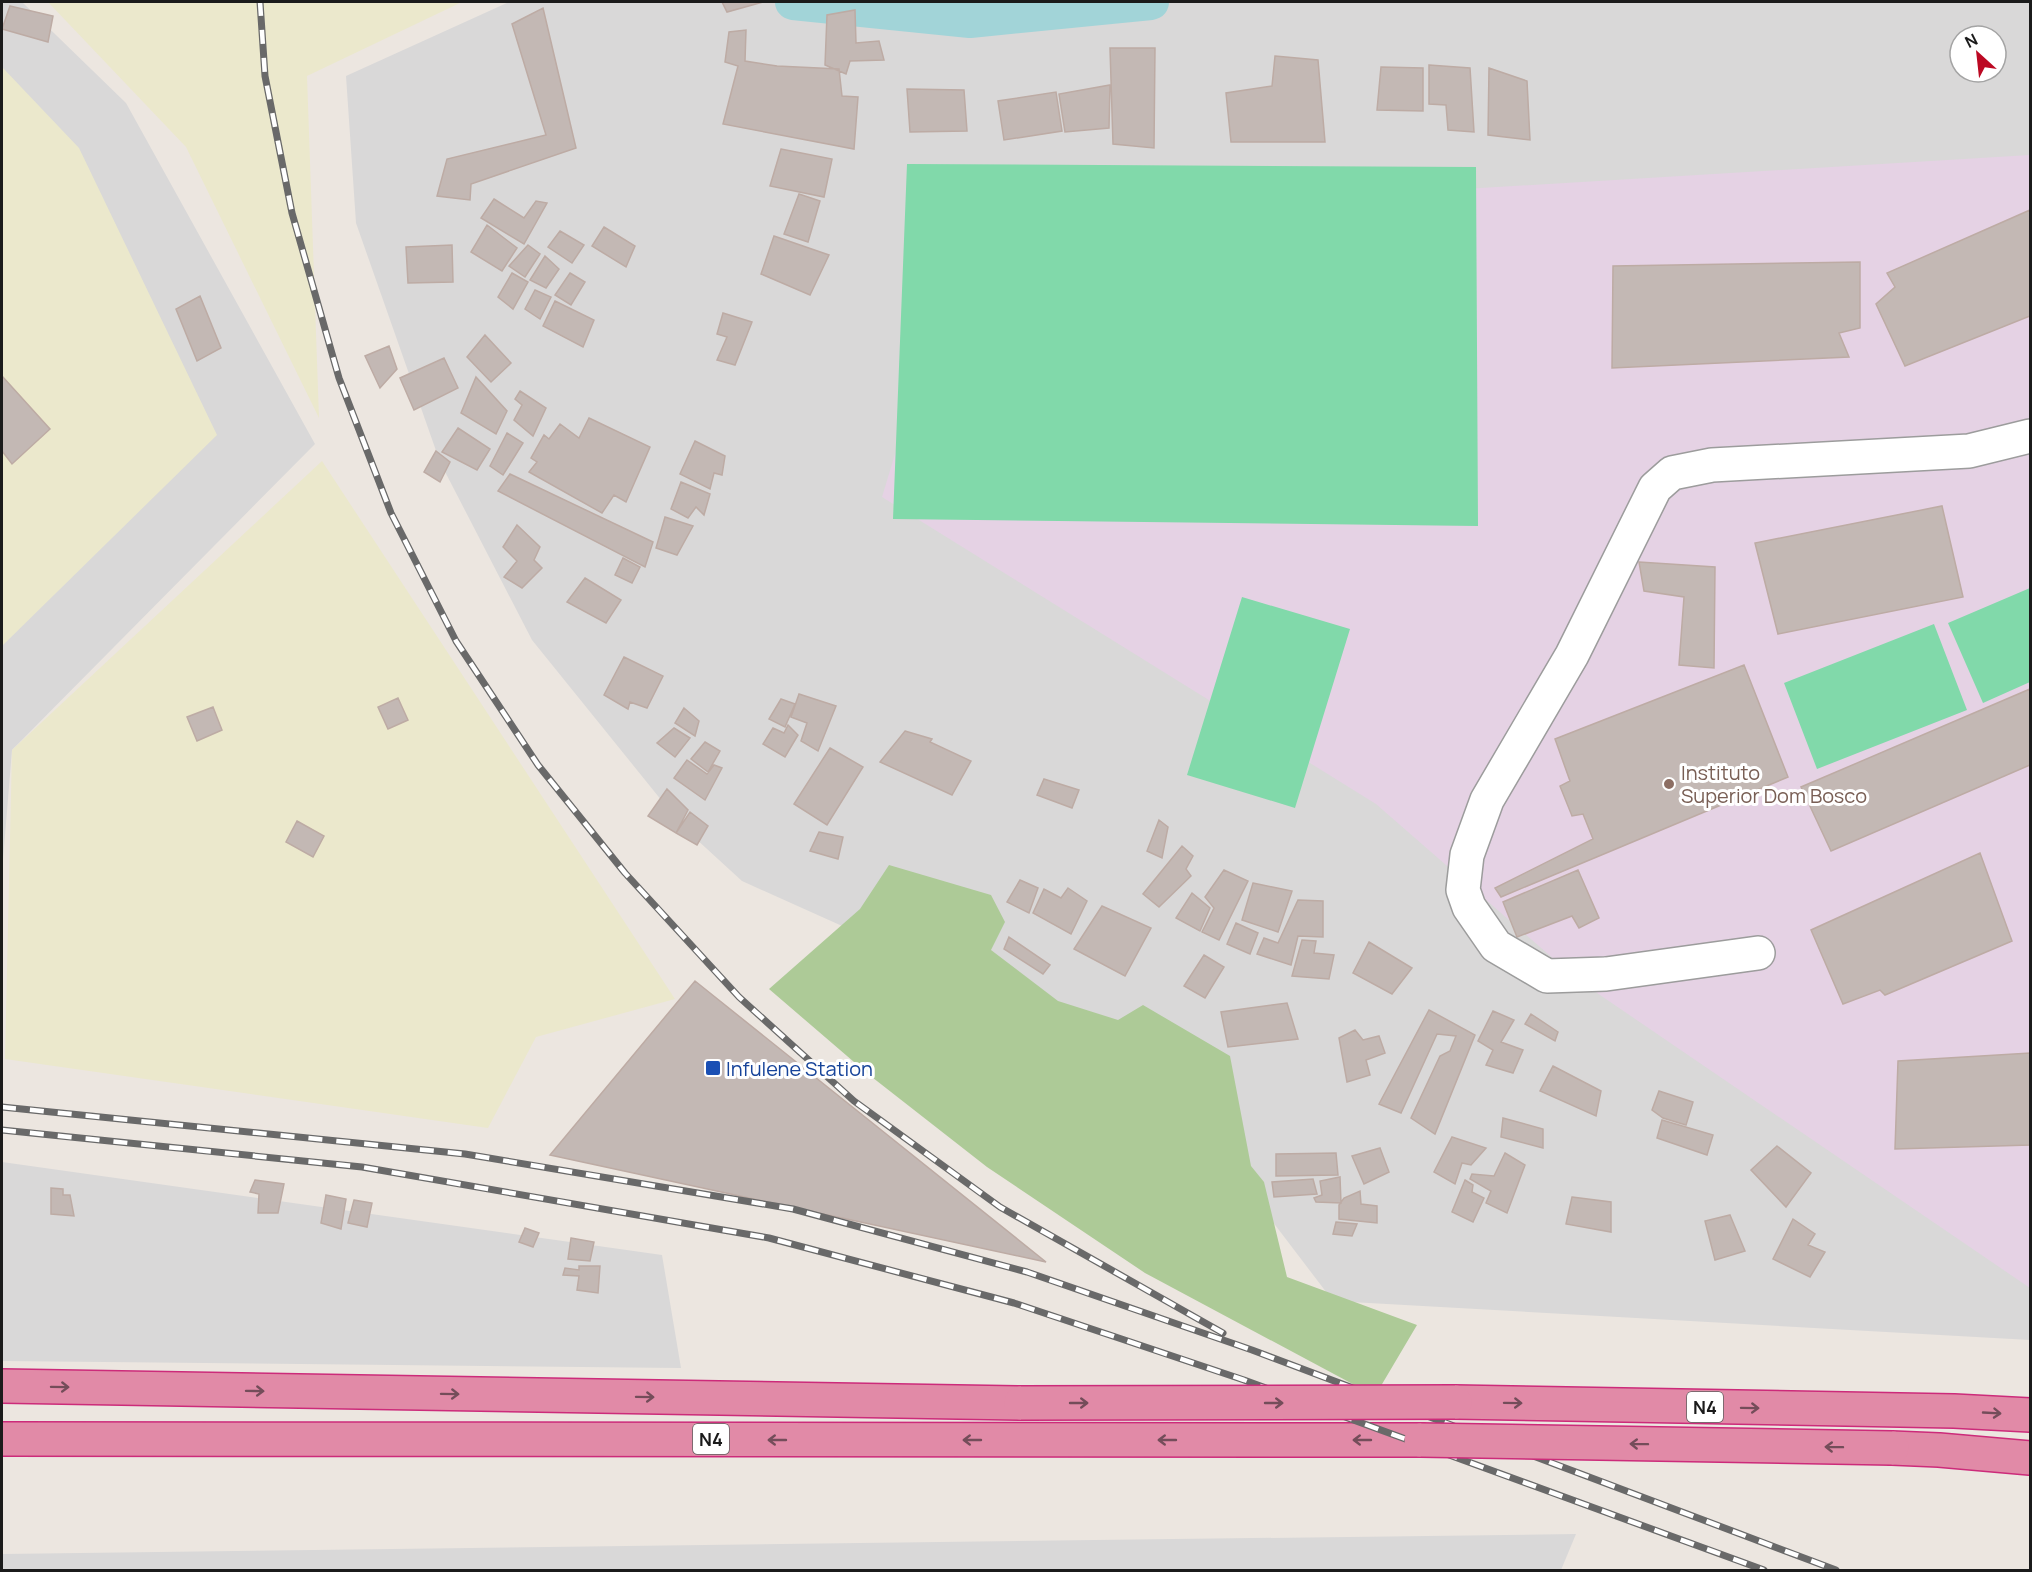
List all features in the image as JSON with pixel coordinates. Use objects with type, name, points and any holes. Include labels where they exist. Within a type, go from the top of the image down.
[{"type":"highway","name":"N4","points":[[2,1386],[1021,1403],[1455,1402],[1954,1411],[2031,1415]]},
{"type":"highway","name":"N4","points":[[2,1439],[1421,1440],[1893,1448],[2019,1457]]},
{"type":"lane","points":[[1758,953],[1606,975],[1547,976],[1496,946],[1469,907],[1463,890],[1467,855],[1487,800],[1572,655],[1655,488],[1672,473],[1712,465],[1969,452],[2031,436]]},
{"type":"shaded area","points":[[2,2],[22,2],[126,103],[315,444],[12,750],[2,872]]},
{"type":"shaded area","points":[[48,2],[462,2],[307,76],[319,418],[186,147]]},
{"type":"shaded area","points":[[509,2],[2030,2],[2030,1340],[1333,1301],[1154,1066],[742,881],[683,827],[532,640],[440,462],[356,223],[346,76]]},
{"type":"shaded area","points":[[2,67],[79,148],[217,435],[2,646]]},
{"type":"shaded area","points":[[2030,155],[2030,1288],[1578,980],[1376,804],[882,497],[966,219]]},
{"type":"shaded area","points":[[322,461],[675,999],[536,1037],[488,1128],[5,1059],[12,750]]},
{"type":"shaded area","points":[[2,1162],[662,1255],[681,1368],[2,1361]]},
{"type":"shaded area","points":[[1576,1534],[1561,1570],[2,1570],[2,1554]]},
{"type":"green space","points":[[907,164],[1476,167],[1478,526],[893,519]]},
{"type":"green space","points":[[2030,588],[2030,682],[1983,703],[1948,623]]},
{"type":"green space","points":[[1242,597],[1350,629],[1295,808],[1187,775]]},
{"type":"green space","points":[[1934,624],[1967,710],[1817,769],[1784,683]]},
{"type":"green space","points":[[889,865],[991,895],[1005,922],[991,950],[1058,1001],[1118,1020],[1143,1005],[1230,1056],[1251,1166],[1264,1182],[1287,1277],[1417,1325],[1375,1396],[1145,1273],[987,1167],[868,1074],[769,989],[860,909]]},
{"type":"building","points":[[722,2],[763,2],[727,12]]},
{"type":"building","points":[[10,6],[53,16],[48,42],[2,29]]},
{"type":"building","points":[[543,8],[576,148],[471,184],[470,200],[437,196],[447,159],[546,135],[512,24]]},
{"type":"building","points":[[855,10],[856,43],[879,41],[884,60],[850,61],[846,74],[825,65],[827,15]]},
{"type":"building","points":[[746,30],[745,61],[777,66],[839,69],[842,96],[858,97],[854,149],[723,124],[738,66],[725,62],[729,32]]},
{"type":"building","points":[[1110,48],[1155,48],[1154,148],[1113,144]]},
{"type":"building","points":[[1275,56],[1318,60],[1325,142],[1231,142],[1226,93],[1272,86]]},
{"type":"building","points":[[1429,65],[1470,68],[1474,132],[1448,130],[1446,105],[1429,104]]},
{"type":"building","points":[[1381,67],[1423,68],[1423,111],[1377,110]]},
{"type":"building","points":[[1489,68],[1527,81],[1530,140],[1488,135]]},
{"type":"building","points":[[1110,85],[1109,128],[1065,132],[1059,94]]},
{"type":"building","points":[[907,89],[964,90],[967,131],[910,132]]},
{"type":"building","points":[[1056,92],[1062,131],[1004,140],[998,101]]},
{"type":"building","points":[[781,149],[832,159],[824,197],[770,186]]},
{"type":"building","points":[[799,194],[820,201],[808,242],[784,234]]},
{"type":"building","points":[[494,199],[524,218],[536,201],[547,203],[524,244],[481,218]]},
{"type":"building","points":[[2030,210],[2030,316],[1905,366],[1876,304],[1895,287],[1887,273]]},
{"type":"building","points":[[487,225],[517,248],[502,271],[471,252]]},
{"type":"building","points":[[604,227],[635,246],[626,267],[592,246]]},
{"type":"building","points":[[560,231],[584,245],[572,263],[548,247]]},
{"type":"building","points":[[774,236],[829,255],[810,295],[761,274]]},
{"type":"building","points":[[452,245],[453,282],[408,283],[406,247]]},
{"type":"building","points":[[528,245],[540,254],[525,277],[509,266]]},
{"type":"building","points":[[545,256],[559,269],[546,288],[530,280]]},
{"type":"building","points":[[1860,262],[1860,328],[1839,333],[1849,357],[1612,368],[1613,266]]},
{"type":"building","points":[[512,273],[528,282],[513,309],[498,297]]},
{"type":"building","points":[[570,273],[585,282],[571,305],[555,295]]},
{"type":"building","points":[[535,290],[551,297],[540,319],[525,309]]},
{"type":"building","points":[[200,296],[221,348],[197,361],[176,309]]},
{"type":"building","points":[[555,301],[594,320],[583,347],[543,326]]},
{"type":"building","points":[[723,313],[752,322],[735,365],[717,360],[727,337],[717,334]]},
{"type":"building","points":[[485,335],[511,363],[491,382],[467,357]]},
{"type":"building","points":[[389,346],[397,369],[380,388],[365,356]]},
{"type":"building","points":[[444,358],[458,388],[414,410],[400,378]]},
{"type":"building","points":[[2,376],[50,429],[12,464],[2,451]]},
{"type":"building","points":[[476,377],[507,411],[496,434],[461,413]]},
{"type":"building","points":[[520,391],[546,408],[533,436],[514,420],[522,405],[515,399]]},
{"type":"building","points":[[589,418],[650,447],[626,502],[614,495],[602,513],[529,472],[537,462],[531,458],[544,435],[549,439],[560,424],[579,438]]},
{"type":"building","points":[[458,428],[490,449],[477,470],[442,452]]},
{"type":"building","points":[[507,433],[523,443],[503,475],[490,466]]},
{"type":"building","points":[[695,441],[725,456],[722,475],[714,473],[710,489],[680,474]]},
{"type":"building","points":[[436,451],[450,462],[440,482],[424,472]]},
{"type":"building","points":[[510,474],[653,542],[645,567],[498,491]]},
{"type":"building","points":[[681,482],[710,494],[704,515],[696,507],[688,518],[671,509]]},
{"type":"building","points":[[1942,506],[1963,597],[1778,634],[1755,543]]},
{"type":"building","points":[[665,517],[693,526],[677,555],[656,548]]},
{"type":"building","points":[[517,525],[540,547],[534,560],[542,568],[522,588],[504,577],[517,561],[503,547]]},
{"type":"building","points":[[623,558],[640,567],[632,583],[615,575]]},
{"type":"building","points":[[1639,562],[1715,567],[1714,668],[1679,665],[1684,597],[1644,591]]},
{"type":"building","points":[[585,578],[621,600],[606,623],[567,602]]},
{"type":"building","points":[[624,657],[663,676],[647,708],[630,702],[628,709],[604,695]]},
{"type":"building","name":"Instituto Superior Dom Bosco","points":[[1744,665],[1788,777],[1501,897],[1495,888],[1593,839],[1583,814],[1572,816],[1560,786],[1570,781],[1555,739]]},
{"type":"building","name":"Instituto Superior Dom Bosco","points":[[2030,689],[2030,765],[1831,851],[1801,787]]},
{"type":"building","points":[[799,694],[836,706],[818,751],[801,741],[807,723],[791,717]]},
{"type":"building","points":[[398,698],[408,720],[388,729],[378,707]]},
{"type":"building","points":[[781,699],[795,704],[785,727],[769,719]]},
{"type":"building","points":[[213,707],[222,730],[197,741],[187,717]]},
{"type":"building","points":[[684,708],[699,721],[695,736],[675,723]]},
{"type":"building","points":[[788,725],[798,735],[785,757],[763,744],[773,728],[784,733]]},
{"type":"building","points":[[674,728],[690,738],[675,757],[657,743]]},
{"type":"building","points":[[905,731],[932,739],[930,742],[971,761],[952,795],[880,762]]},
{"type":"building","points":[[705,742],[720,751],[708,772],[691,759]]},
{"type":"building","points":[[830,748],[863,767],[827,825],[794,804]]},
{"type":"building","points":[[687,760],[707,774],[714,765],[722,768],[705,800],[674,778]]},
{"type":"building","points":[[1044,779],[1079,790],[1072,808],[1037,795]]},
{"type":"building","points":[[667,789],[688,810],[676,833],[648,816]]},
{"type":"building","points":[[690,812],[708,826],[697,845],[676,833]]},
{"type":"building","points":[[1159,820],[1168,827],[1162,858],[1147,851]]},
{"type":"building","points":[[297,821],[324,836],[313,857],[286,842]]},
{"type":"building","points":[[819,832],[843,837],[838,859],[810,851]]},
{"type":"building","points":[[1182,846],[1193,856],[1186,869],[1191,876],[1159,907],[1143,894]]},
{"type":"building","points":[[1980,853],[2012,941],[1885,995],[1880,990],[1843,1004],[1811,930]]},
{"type":"building","points":[[1224,870],[1248,881],[1219,940],[1202,932],[1214,908],[1205,897]]},
{"type":"building","points":[[1578,870],[1599,918],[1579,928],[1572,916],[1517,937],[1503,902]]},
{"type":"building","points":[[1020,880],[1038,888],[1029,913],[1007,902]]},
{"type":"building","points":[[1253,883],[1292,891],[1278,932],[1242,920]]},
{"type":"building","points":[[1068,888],[1087,901],[1071,934],[1033,913],[1044,889],[1061,898]]},
{"type":"building","points":[[1192,893],[1210,908],[1200,931],[1176,918]]},
{"type":"building","points":[[1298,900],[1323,901],[1323,937],[1298,936],[1291,965],[1257,954],[1264,938],[1278,943]]},
{"type":"building","points":[[1102,906],[1151,928],[1125,976],[1074,949]]},
{"type":"building","points":[[1236,923],[1258,933],[1250,954],[1227,944]]},
{"type":"building","points":[[1009,937],[1050,965],[1043,974],[1004,949]]},
{"type":"building","points":[[1302,940],[1316,941],[1314,953],[1334,955],[1329,979],[1292,976]]},
{"type":"building","points":[[1369,942],[1412,968],[1392,994],[1353,973]]},
{"type":"building","points":[[1204,955],[1224,967],[1205,998],[1184,986]]},
{"type":"building","name":"Infulene Station","points":[[695,981],[1046,1262],[550,1155]]},
{"type":"building","points":[[1287,1003],[1298,1039],[1228,1047],[1221,1012]]},
{"type":"building","points":[[1429,1010],[1475,1035],[1435,1134],[1411,1118],[1440,1056],[1450,1051],[1456,1036],[1437,1034],[1401,1113],[1379,1104]]},
{"type":"building","points":[[1493,1011],[1514,1020],[1501,1042],[1523,1050],[1513,1073],[1486,1065],[1493,1050],[1478,1041]]},
{"type":"building","points":[[1531,1014],[1558,1032],[1555,1041],[1525,1024]]},
{"type":"building","points":[[1355,1030],[1363,1040],[1379,1036],[1385,1053],[1366,1060],[1370,1075],[1347,1082],[1339,1038]]},
{"type":"building","points":[[2030,1053],[2030,1145],[1895,1149],[1898,1061]]},
{"type":"building","points":[[1553,1066],[1601,1091],[1596,1116],[1540,1091]]},
{"type":"building","points":[[1659,1091],[1693,1102],[1686,1125],[1663,1118],[1652,1110]]},
{"type":"building","points":[[1503,1118],[1543,1129],[1543,1148],[1501,1137]]},
{"type":"building","points":[[1662,1120],[1713,1135],[1707,1155],[1657,1138]]},
{"type":"building","points":[[1452,1137],[1486,1148],[1471,1165],[1462,1163],[1455,1184],[1434,1172]]},
{"type":"building","points":[[1777,1146],[1811,1173],[1786,1207],[1751,1170]]},
{"type":"building","points":[[1380,1148],[1389,1172],[1364,1184],[1352,1156]]},
{"type":"building","points":[[1336,1153],[1338,1175],[1276,1176],[1276,1154]]},
{"type":"building","points":[[1505,1153],[1525,1165],[1507,1213],[1486,1203],[1491,1191],[1470,1179],[1472,1174],[1494,1176]]},
{"type":"building","points":[[1340,1177],[1341,1203],[1316,1202],[1314,1198],[1322,1195],[1320,1181]]},
{"type":"building","points":[[1313,1179],[1317,1194],[1274,1197],[1272,1182]]},
{"type":"building","points":[[255,1180],[284,1184],[278,1213],[258,1213],[259,1194],[250,1192]]},
{"type":"building","points":[[1465,1180],[1473,1185],[1472,1192],[1484,1198],[1473,1222],[1452,1212]]},
{"type":"building","points":[[51,1188],[63,1189],[63,1195],[70,1195],[74,1216],[51,1214]]},
{"type":"building","points":[[1360,1191],[1361,1204],[1377,1206],[1377,1223],[1339,1219],[1339,1205],[1344,1198]]},
{"type":"building","points":[[326,1195],[346,1199],[341,1229],[321,1223]]},
{"type":"building","points":[[1572,1197],[1611,1202],[1611,1232],[1566,1224]]},
{"type":"building","points":[[354,1200],[372,1203],[367,1227],[348,1223]]},
{"type":"building","points":[[1730,1215],[1745,1251],[1715,1260],[1705,1221]]},
{"type":"building","points":[[1793,1219],[1815,1234],[1808,1245],[1825,1252],[1810,1277],[1773,1259]]},
{"type":"building","points":[[1336,1222],[1357,1224],[1352,1236],[1333,1234]]},
{"type":"building","points":[[525,1228],[539,1233],[533,1247],[519,1242]]},
{"type":"building","points":[[571,1238],[594,1242],[590,1261],[568,1259]]},
{"type":"building","points":[[579,1266],[600,1266],[598,1293],[577,1290],[579,1276],[563,1275],[565,1268],[579,1270]]},
{"type":"waterway","points":[[793,2],[970,20],[1151,2]]},
{"type":"railway","points":[[260,2],[265,76],[292,213],[339,378],[391,513],[456,641],[538,765],[625,873],[739,997],[854,1101],[1000,1207],[1223,1333]]},
{"type":"railway","points":[[2,1107],[465,1154],[793,1209],[1027,1272],[1252,1350],[1836,1570]]},
{"type":"railway","points":[[2,1130],[362,1167],[769,1238],[1014,1303],[1244,1380],[1764,1570]]},
{"type":"place","name":"Instituto Superior Dom Bosco","points":[[1669,784]]},
{"type":"place","name":"Infulene Station","points":[[713,1068]]}]
